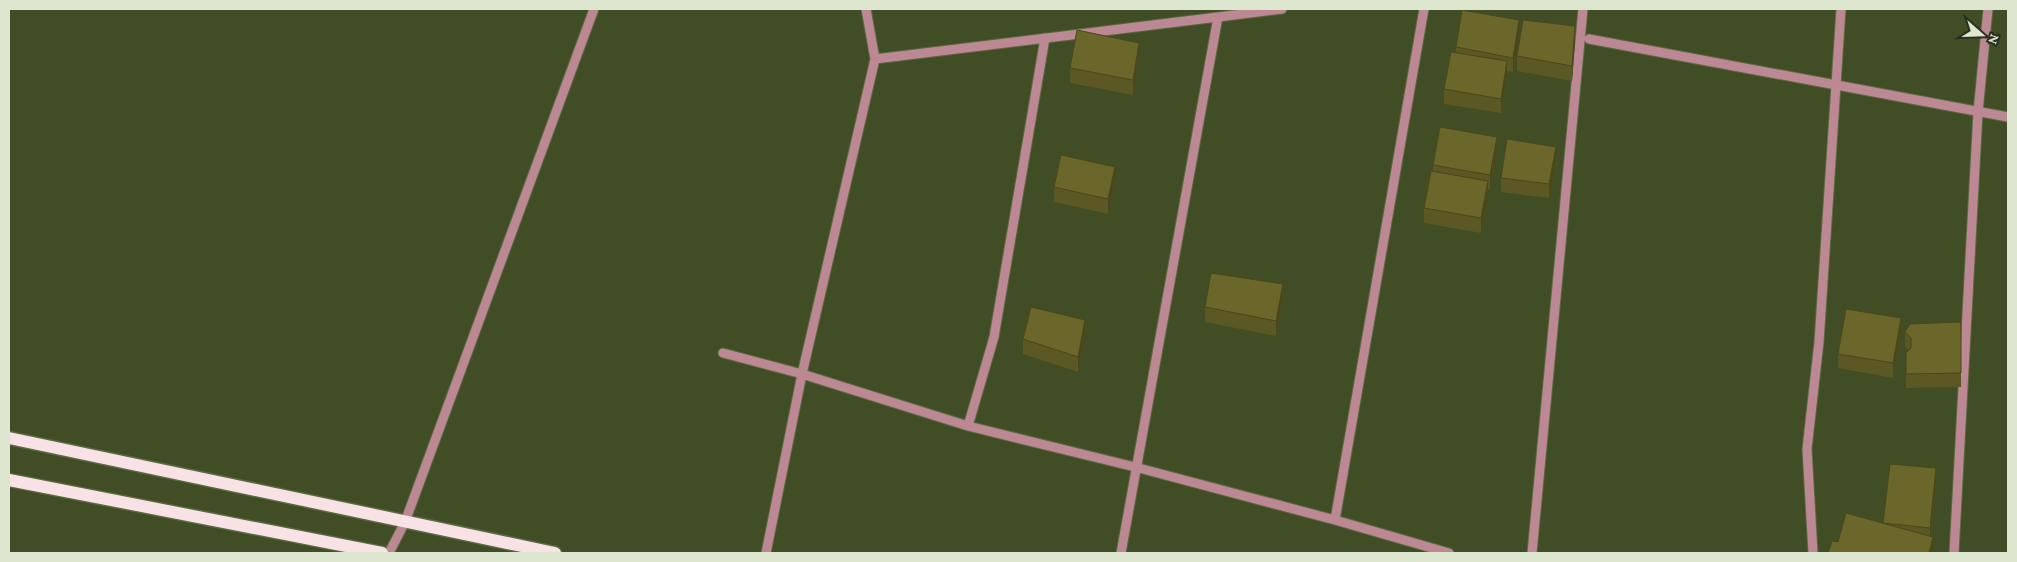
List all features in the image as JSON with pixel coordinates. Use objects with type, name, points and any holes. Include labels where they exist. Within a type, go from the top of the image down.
[{"type":"main road","points":[[9,438],[555,553]]},
{"type":"main road","points":[[9,480],[382,553]]},
{"type":"street","points":[[389,553],[405,522],[594,9]]},
{"type":"street","points":[[766,553],[802,374],[874,59],[866,9]]},
{"type":"street","points":[[874,59],[1282,9]]},
{"type":"street","points":[[1335,520],[1424,9]]},
{"type":"street","points":[[1532,553],[1583,9]]},
{"type":"street","points":[[1813,553],[1807,449],[1819,342],[1841,9]]},
{"type":"street","points":[[1954,553],[1978,112],[1988,9]]},
{"type":"street","points":[[1121,553],[1135,467],[1218,17]]},
{"type":"street","points":[[968,426],[994,336],[1045,38]]},
{"type":"street","points":[[1589,39],[2008,117]]},
{"type":"street","points":[[723,353],[802,374],[968,426],[1135,467],[1335,520],[1448,553]]},
{"type":"building","points":[[1462,10],[1519,20],[1513,58],[1456,47]]},
{"type":"building","points":[[1523,20],[1575,26],[1572,66],[1517,56]]},
{"type":"building","points":[[1077,30],[1139,43],[1133,80],[1070,68]]},
{"type":"building","points":[[1451,52],[1507,61],[1501,99],[1444,89]]},
{"type":"building","points":[[1440,127],[1497,137],[1490,175],[1433,165]]},
{"type":"building","points":[[1507,139],[1556,147],[1549,184],[1501,178]]},
{"type":"building","points":[[1061,155],[1115,167],[1108,199],[1054,187]]},
{"type":"building","points":[[1431,171],[1488,181],[1481,218],[1424,208]]},
{"type":"building","points":[[1211,273],[1283,284],[1276,321],[1205,307]]},
{"type":"building","points":[[1031,307],[1085,320],[1078,357],[1023,339]]},
{"type":"building","points":[[1846,309],[1901,318],[1893,363],[1838,354]]},
{"type":"building","points":[[1961,322],[1961,373],[1906,374],[1906,353],[1911,348],[1911,338],[1905,332],[1910,324]]},
{"type":"building","points":[[1890,464],[1936,468],[1930,528],[1883,523]]},
{"type":"building","points":[[1846,513],[1933,537],[1929,553],[1828,553],[1832,541],[1838,542]]}]
